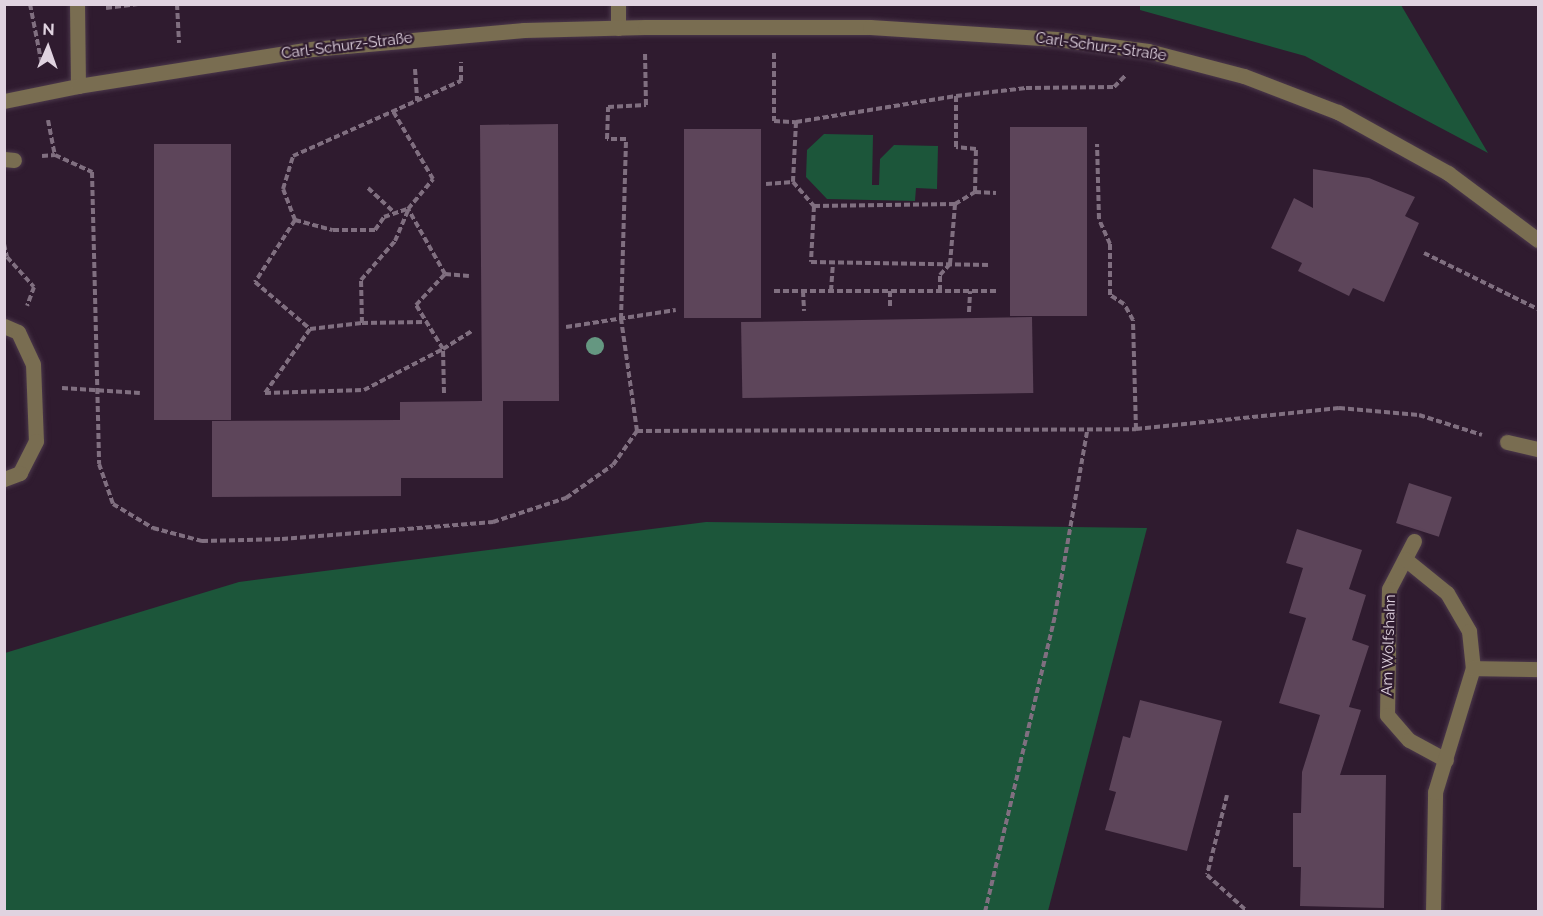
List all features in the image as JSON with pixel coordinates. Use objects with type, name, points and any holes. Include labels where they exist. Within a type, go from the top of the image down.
[{"type":"street","points":[[77,4],[78,86]]},
{"type":"street","points":[[618,4],[618,28]]},
{"type":"street","name":"Carl-Schurz-Straße","points":[[4,101],[180,69],[413,38],[524,30],[774,26],[966,31],[1057,39],[1148,51],[1244,76],[1338,112],[1448,172],[1539,240]]},
{"type":"street","points":[[4,480],[20,473],[36,441],[33,364],[11,329]]},
{"type":"street","points":[[1507,442],[1539,449]]},
{"type":"street","name":"Am Wolfshahn","points":[[1414,541],[1389,589],[1387,714],[1409,740],[1446,760]]},
{"type":"street","points":[[1405,559],[1447,593],[1469,631],[1473,669],[1435,792],[1432,912]]},
{"type":"street","points":[[1473,669],[1539,669]]},
{"type":"path","points":[[30,4],[37,36]]},
{"type":"path","points":[[177,4],[180,69]]},
{"type":"path","points":[[774,26],[774,121],[796,122],[956,96],[1026,88],[1114,87],[1148,51]]},
{"type":"path","points":[[55,155],[92,172],[99,464],[113,504],[153,528],[202,541],[282,539],[493,522],[566,498],[613,465],[637,430],[621,319],[626,139],[608,139],[608,107],[646,105],[645,27]]},
{"type":"path","points":[[295,220],[283,189],[293,156],[461,81]]},
{"type":"path","points":[[956,96],[956,147],[976,149],[975,192]]},
{"type":"path","points":[[362,323],[361,280],[395,241],[408,209],[432,180],[393,111]]},
{"type":"path","points":[[796,122],[793,182],[814,206],[811,262],[990,265]]},
{"type":"path","points":[[1097,144],[1099,219],[1110,244],[1110,295],[1124,304],[1133,320],[1136,429]]},
{"type":"path","points":[[766,184],[793,182]]},
{"type":"path","points":[[368,188],[395,213]]},
{"type":"path","points":[[814,206],[955,204],[975,192],[996,193]]},
{"type":"path","points":[[940,291],[940,275],[950,264],[955,204]]},
{"type":"path","points":[[295,220],[333,230],[375,231],[384,217],[408,209]]},
{"type":"path","points":[[408,209],[445,274]]},
{"type":"path","points":[[295,220],[255,282],[310,329],[362,323],[425,322]]},
{"type":"path","points":[[4,244],[7,257],[34,287],[11,329]]},
{"type":"path","points":[[1424,253],[1539,309]]},
{"type":"path","points":[[831,291],[833,262]]},
{"type":"path","points":[[445,274],[469,276]]},
{"type":"path","points":[[444,393],[443,349],[416,305],[445,274]]},
{"type":"path","points":[[774,291],[999,291]]},
{"type":"path","points":[[803,291],[804,311]]},
{"type":"path","points":[[890,291],[890,309]]},
{"type":"path","points":[[969,312],[970,291]]},
{"type":"path","points":[[566,327],[676,310]]},
{"type":"path","points":[[310,329],[265,393],[364,390],[443,349],[472,331]]},
{"type":"path","points":[[34,387],[97,388],[141,393]]},
{"type":"path","points":[[637,430],[1087,431],[1136,429],[1339,408],[1419,415],[1507,442]]},
{"type":"path","points":[[984,912],[1055,615],[1087,431]]},
{"type":"path","points":[[1227,795],[1207,875],[1248,911]]},
{"type":"green space","points":[[1140,5],[1401,5],[1488,153],[1305,56],[1140,10]]},
{"type":"green space","points":[[824,134],[873,135],[872,185],[879,185],[880,159],[894,145],[938,146],[937,189],[916,188],[915,201],[827,199],[806,177],[807,150]]},
{"type":"green space","points":[[706,522],[1147,528],[1048,911],[5,911],[5,653],[239,582]]},
{"type":"building","points":[[558,124],[559,401],[503,401],[503,478],[401,478],[401,496],[212,497],[212,421],[400,420],[400,402],[482,401],[480,125]]},
{"type":"building","points":[[1010,127],[1087,127],[1087,316],[1010,316]]},
{"type":"building","points":[[684,129],[761,129],[761,318],[684,318]]},
{"type":"building","points":[[154,144],[231,144],[231,420],[154,420]]},
{"type":"building","points":[[1313,169],[1369,178],[1415,197],[1405,216],[1419,223],[1384,302],[1353,288],[1349,296],[1298,271],[1302,263],[1271,248],[1294,198],[1313,208]]},
{"type":"building","points":[[1032,317],[1033,393],[742,398],[741,322]]},
{"type":"building","points":[[1409,483],[1452,497],[1439,537],[1396,523]]},
{"type":"building","points":[[1297,529],[1362,550],[1349,589],[1366,595],[1352,640],[1369,646],[1349,707],[1361,710],[1340,775],[1386,775],[1384,908],[1300,906],[1301,867],[1293,867],[1293,813],[1301,813],[1302,772],[1320,715],[1279,703],[1306,618],[1289,613],[1303,568],[1286,563]]},
{"type":"building","points":[[1140,700],[1222,721],[1187,851],[1105,830],[1116,792],[1109,790],[1123,736],[1130,738]]}]
